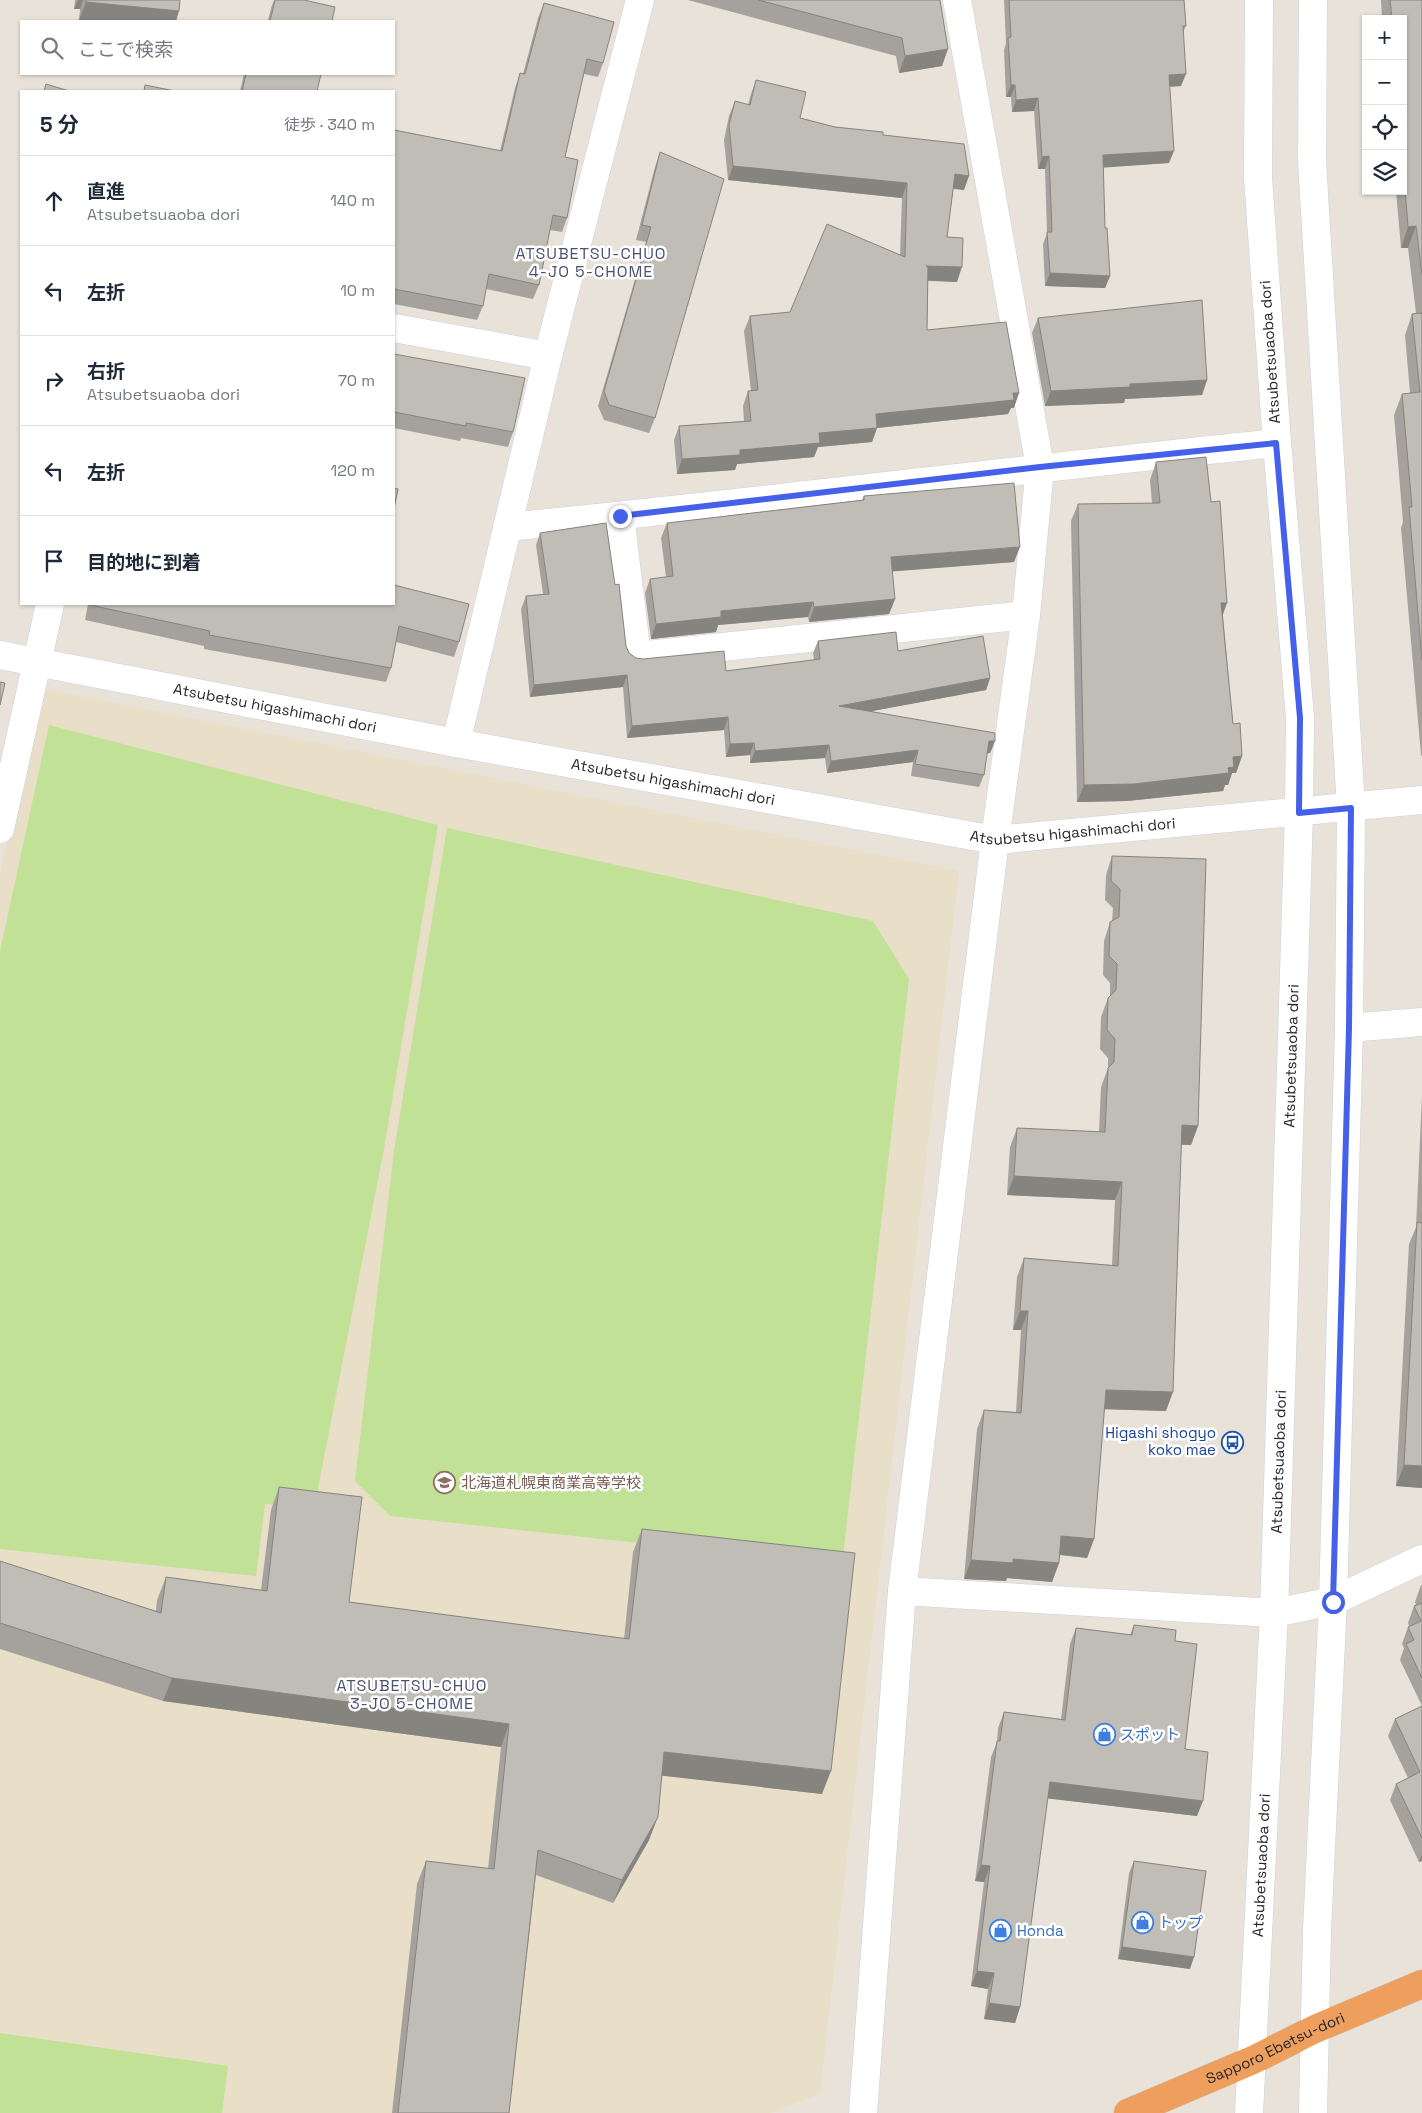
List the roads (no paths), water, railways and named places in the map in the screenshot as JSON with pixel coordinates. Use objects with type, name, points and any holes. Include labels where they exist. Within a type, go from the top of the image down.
[{"type":"highway","name":"Sapporo Ebetsu-dori","points":[[1128,2113],[1253,2060],[1316,2029],[1422,1984]]},
{"type":"street","points":[[456,743],[548,356],[640,0]]},
{"type":"street","points":[[863,2113],[902,1591],[995,840],[1026,615],[1040,467],[957,0]]},
{"type":"street","name":"Atsubetsuaoba dori","points":[[1250,2113],[1274,1613],[1299,813],[1300,718],[1276,443],[1258,178],[1259,0]]},
{"type":"street","points":[[1313,0],[1312,161],[1351,808],[1349,1028],[1333,1602],[1317,1930],[1313,2113]]},
{"type":"street","points":[[395,328],[548,356]]},
{"type":"street","points":[[508,527],[620,516],[1040,467],[1276,443]]},
{"type":"street","points":[[620,516],[637,656],[1026,615]]},
{"type":"street","points":[[0,829],[50,605]]},
{"type":"street","name":"Atsubetsu higashimachi dori","points":[[0,654],[37,663],[456,743],[995,840],[1422,800]]},
{"type":"street","points":[[1349,1028],[1422,1022]]},
{"type":"street","points":[[902,1591],[1274,1613],[1333,1602],[1422,1559]]},
{"type":"place","name":"Higashi shogyo koko mae","points":[[1232,1442]]},
{"type":"place","name":"北海道札幌東商業高等学校","points":[[445,1483]]},
{"type":"place","name":"スポット","points":[[1104,1735]]},
{"type":"place","name":"トップ","points":[[1142,1923]]},
{"type":"place","name":"Honda","points":[[1001,1931]]},
{"type":"district","name":"ATSUBETSU-CHUO 4-JO 5-CHOME","points":[[591,262]]},
{"type":"district","name":"ATSUBETSU-CHUO 3-JO 5-CHOME","points":[[412,1694]]}]
